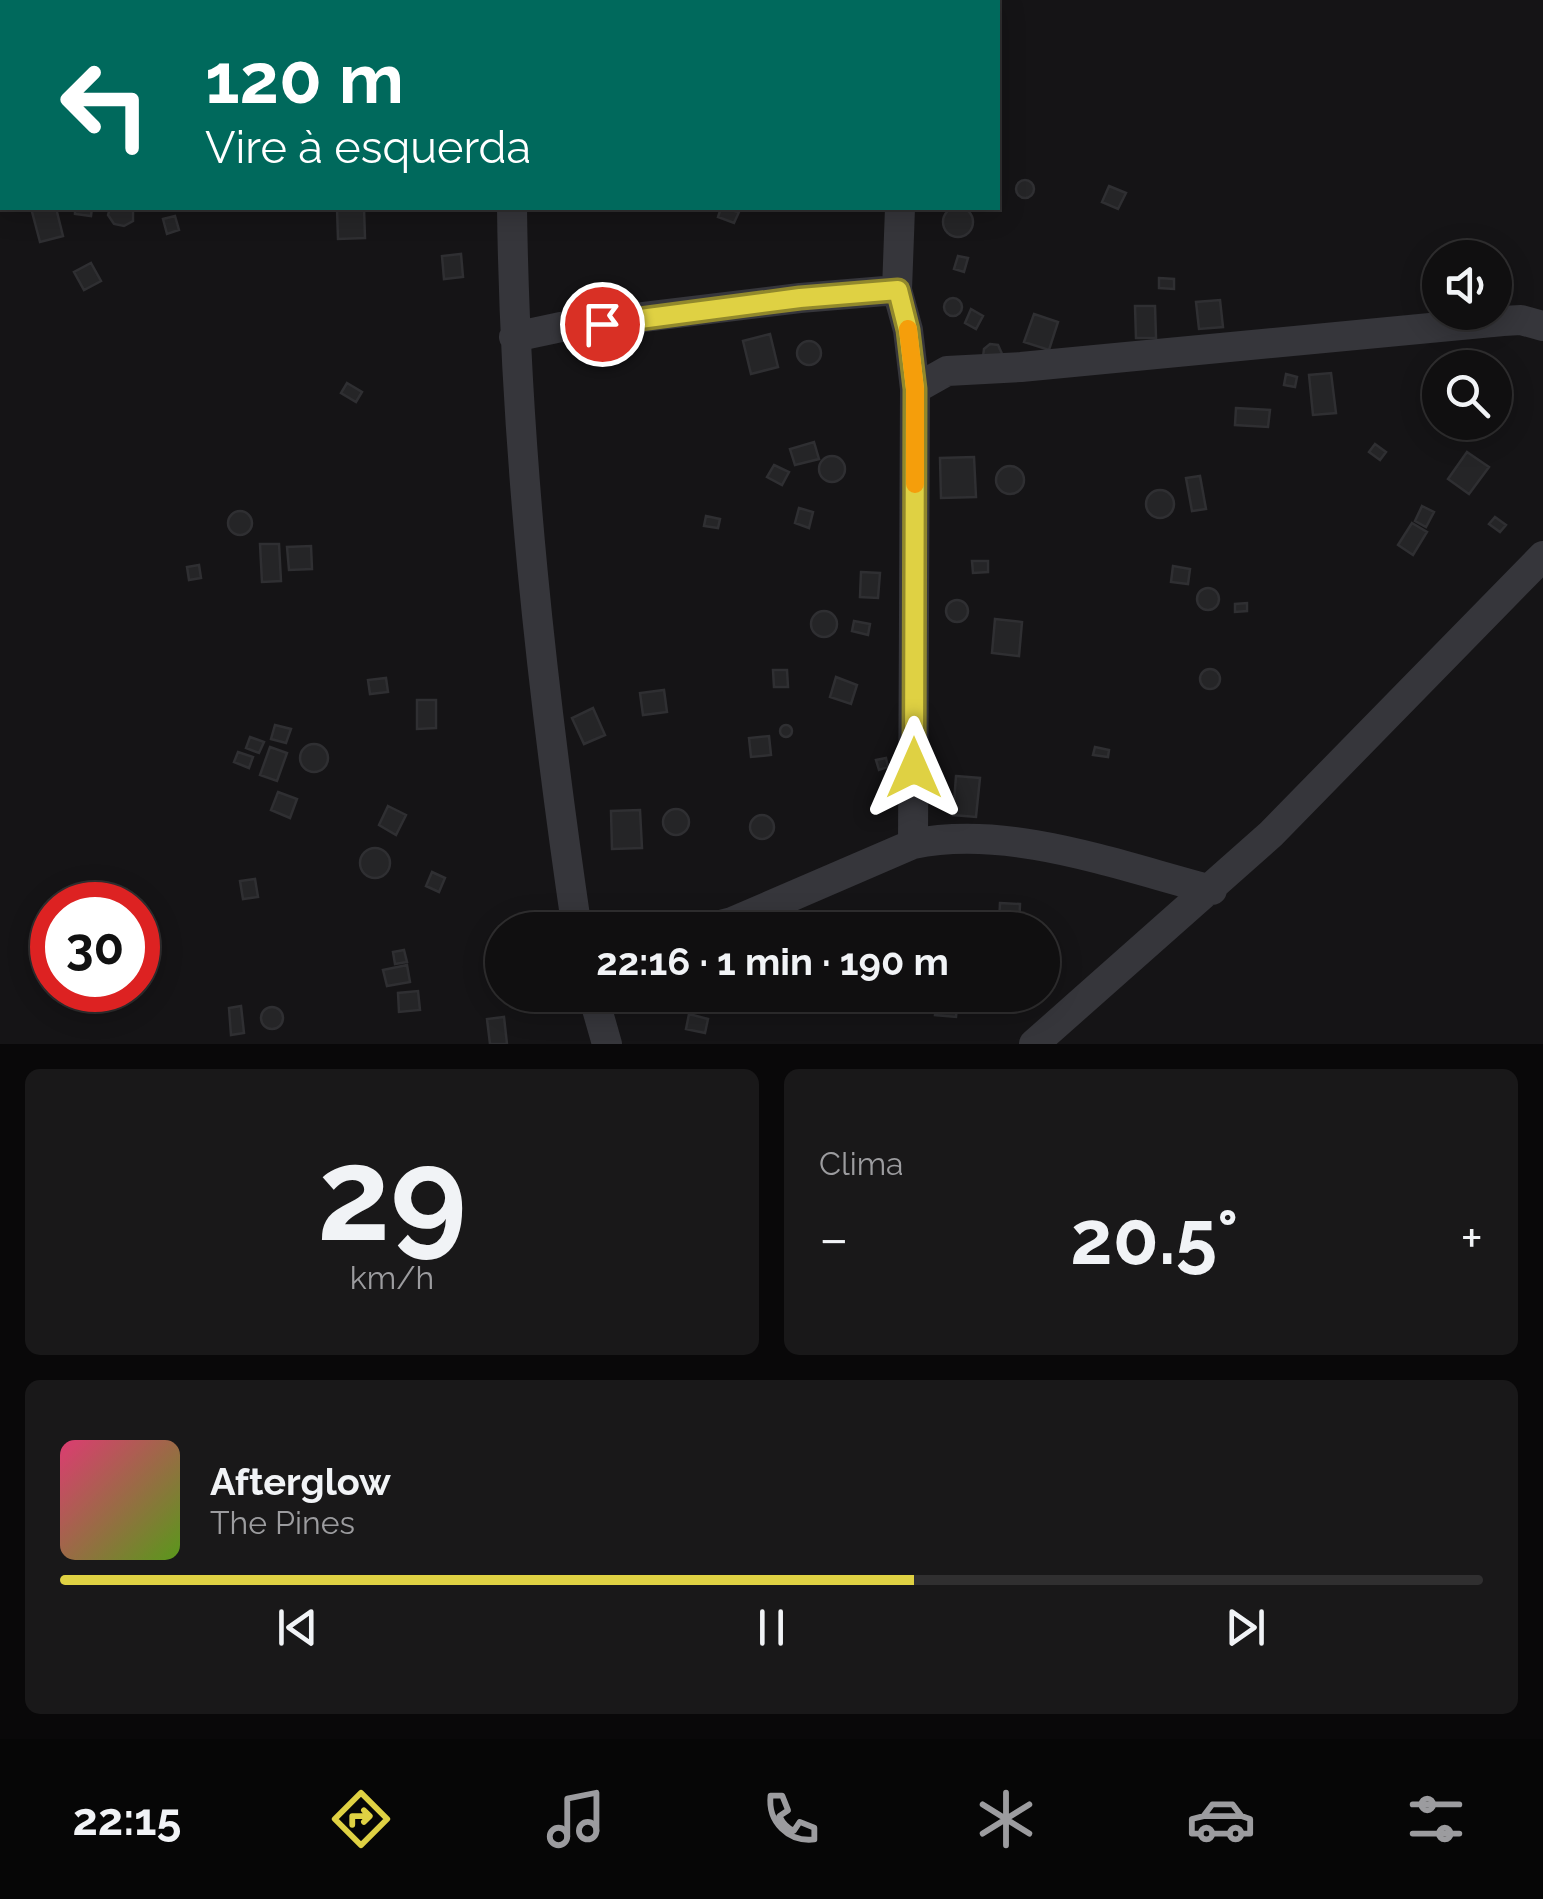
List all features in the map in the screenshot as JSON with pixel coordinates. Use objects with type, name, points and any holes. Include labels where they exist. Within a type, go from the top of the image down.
[{"type":"street","points":[[512,210],[514,337],[551,745],[574,912]]},
{"type":"street","points":[[900,210],[898,290],[911,346],[915,389],[913,844]]},
{"type":"street","points":[[514,337],[560,327],[898,290]]},
{"type":"street","points":[[915,389],[947,371],[1503,321],[1521,320],[1543,326]]},
{"type":"street","points":[[911,346],[947,371]]},
{"type":"street","points":[[1034,1044],[1271,834],[1543,556]]},
{"type":"street","points":[[757,912],[913,844],[945,838],[1020,842],[1212,890]]},
{"type":"street","points":[[598,1012],[607,1044]]},
{"type":"building","points":[[1025,180],[1034,189],[1025,198],[1016,189]]},
{"type":"building","points":[[1109,186],[1126,193],[1118,209],[1102,202]]},
{"type":"building","points":[[32,210],[56,210],[63,236],[40,242]]},
{"type":"building","points":[[75,210],[92,210],[91,216],[75,214]]},
{"type":"building","points":[[109,210],[133,210],[133,221],[124,226],[114,224]]},
{"type":"building","points":[[337,210],[364,210],[365,238],[338,239]]},
{"type":"building","points":[[720,210],[739,212],[734,223],[718,217]]},
{"type":"building","points":[[949,210],[967,210],[972,216],[972,228],[964,236],[952,236],[944,228],[944,216]]},
{"type":"building","points":[[175,216],[179,230],[167,234],[163,219]]},
{"type":"building","points":[[461,254],[463,277],[444,279],[442,256]]},
{"type":"building","points":[[958,256],[968,258],[964,272],[954,269]]},
{"type":"building","points":[[91,263],[101,281],[84,290],[74,272]]},
{"type":"building","points":[[1159,278],[1174,279],[1174,289],[1159,288]]},
{"type":"building","points":[[953,298],[962,307],[953,316],[944,307]]},
{"type":"building","points":[[1220,300],[1223,327],[1199,329],[1196,302]]},
{"type":"building","points":[[1135,306],[1155,306],[1156,338],[1136,338]]},
{"type":"building","points":[[971,309],[983,316],[976,329],[965,323]]},
{"type":"building","points":[[1034,314],[1058,322],[1049,350],[1024,342]]},
{"type":"building","points":[[770,334],[778,367],[751,374],[743,341]]},
{"type":"building","points":[[809,341],[821,353],[809,365],[797,353]]},
{"type":"building","points":[[990,344],[998,345],[1003,356],[983,357]]},
{"type":"building","points":[[1331,373],[1336,413],[1313,415],[1309,375]]},
{"type":"building","points":[[1286,374],[1297,377],[1295,387],[1284,385]]},
{"type":"building","points":[[347,383],[362,392],[356,402],[341,393]]},
{"type":"building","points":[[1236,408],[1270,410],[1268,427],[1235,425]]},
{"type":"building","points":[[814,442],[819,459],[795,465],[790,449]]},
{"type":"building","points":[[1375,444],[1386,452],[1380,460],[1369,452]]},
{"type":"building","points":[[1467,452],[1489,467],[1469,494],[1448,479]]},
{"type":"building","points":[[832,456],[841,460],[845,469],[841,478],[832,482],[823,478],[819,469],[823,460]]},
{"type":"building","points":[[974,457],[976,497],[941,498],[940,458]]},
{"type":"building","points":[[774,465],[789,472],[782,485],[767,477]]},
{"type":"building","points":[[1010,466],[1020,470],[1024,480],[1020,490],[1010,494],[1000,490],[996,480],[1000,470]]},
{"type":"building","points":[[1200,476],[1206,509],[1192,511],[1186,478]]},
{"type":"building","points":[[1160,490],[1170,494],[1174,504],[1170,514],[1160,518],[1150,514],[1146,504],[1150,494]]},
{"type":"building","points":[[1422,506],[1434,512],[1426,527],[1415,521]]},
{"type":"building","points":[[799,508],[813,512],[809,528],[795,523]]},
{"type":"building","points":[[240,511],[252,523],[240,535],[228,523]]},
{"type":"building","points":[[706,516],[720,519],[718,528],[704,526]]},
{"type":"building","points":[[1495,517],[1506,525],[1500,532],[1489,524]]},
{"type":"building","points":[[1412,523],[1427,532],[1413,555],[1398,545]]},
{"type":"building","points":[[260,544],[279,544],[281,581],[262,582]]},
{"type":"building","points":[[311,546],[312,569],[289,570],[287,547]]},
{"type":"building","points":[[972,561],[988,561],[988,572],[973,573]]},
{"type":"building","points":[[199,565],[201,578],[189,580],[187,567]]},
{"type":"building","points":[[1173,566],[1190,569],[1188,584],[1171,582]]},
{"type":"building","points":[[861,572],[880,573],[878,598],[860,597]]},
{"type":"building","points":[[1208,588],[1216,591],[1216,607],[1208,610],[1200,607],[1197,599],[1200,591]]},
{"type":"building","points":[[953,600],[961,600],[968,611],[961,622],[953,622],[946,615],[946,607]]},
{"type":"building","points":[[1247,603],[1247,611],[1235,612],[1235,604]]},
{"type":"building","points":[[824,611],[833,615],[837,624],[833,633],[824,637],[815,633],[811,624],[815,615]]},
{"type":"building","points":[[995,619],[1022,622],[1019,656],[992,653]]},
{"type":"building","points":[[854,621],[870,624],[868,635],[852,631]]},
{"type":"building","points":[[1206,669],[1214,669],[1220,679],[1214,689],[1206,689],[1200,683],[1200,675]]},
{"type":"building","points":[[773,670],[787,670],[788,687],[774,687]]},
{"type":"building","points":[[836,677],[857,685],[851,704],[830,697]]},
{"type":"building","points":[[386,678],[388,692],[370,694],[368,680]]},
{"type":"building","points":[[664,690],[667,712],[643,715],[640,693]]},
{"type":"building","points":[[417,700],[436,700],[436,728],[417,729]]},
{"type":"building","points":[[593,708],[605,735],[584,744],[572,718]]},
{"type":"building","points":[[275,725],[291,729],[286,743],[271,739]]},
{"type":"building","points":[[786,725],[792,731],[786,737],[780,731]]},
{"type":"building","points":[[769,736],[771,755],[751,757],[749,738]]},
{"type":"building","points":[[250,737],[264,742],[259,753],[246,748]]},
{"type":"building","points":[[314,744],[324,748],[328,758],[324,768],[314,772],[304,768],[300,758],[304,748]]},
{"type":"building","points":[[270,747],[287,753],[277,781],[260,775]]},
{"type":"building","points":[[1095,747],[1109,750],[1108,757],[1093,755]]},
{"type":"building","points":[[238,752],[253,757],[249,768],[234,762]]},
{"type":"building","points":[[886,758],[888,767],[879,770],[876,760]]},
{"type":"building","points":[[956,776],[980,778],[976,817],[953,815]]},
{"type":"building","points":[[278,792],[297,799],[290,818],[271,810]]},
{"type":"building","points":[[388,806],[406,815],[396,835],[379,825]]},
{"type":"building","points":[[676,809],[685,813],[689,822],[685,831],[676,835],[667,831],[663,822],[667,813]]},
{"type":"building","points":[[640,810],[642,848],[612,849],[611,811]]},
{"type":"building","points":[[762,815],[774,827],[762,839],[750,827]]},
{"type":"building","points":[[375,848],[389,857],[390,863],[381,877],[375,878],[361,869],[360,863],[369,849]]},
{"type":"building","points":[[432,872],[445,878],[439,892],[426,886]]},
{"type":"building","points":[[255,879],[258,897],[243,899],[240,881]]},
{"type":"building","points":[[1000,903],[1020,904],[1020,912],[1000,912]]},
{"type":"building","points":[[404,950],[407,962],[395,964],[393,952]]},
{"type":"building","points":[[407,965],[410,982],[387,986],[383,970]]},
{"type":"building","points":[[418,991],[420,1010],[399,1012],[398,993]]},
{"type":"building","points":[[241,1006],[244,1033],[231,1035],[229,1008]]},
{"type":"building","points":[[272,1007],[280,1010],[280,1026],[272,1029],[264,1026],[261,1018],[264,1010]]},
{"type":"building","points":[[935,1012],[956,1012],[956,1017]]},
{"type":"building","points":[[689,1014],[708,1019],[705,1033],[686,1029]]},
{"type":"building","points":[[504,1017],[507,1044],[490,1044],[487,1019]]},
{"type":"slow traffic","points":[[908,329],[915,389],[915,484]]},
{"type":"route","points":[[602,324],[800,298],[898,290],[911,346],[915,389],[914,768]]}]
